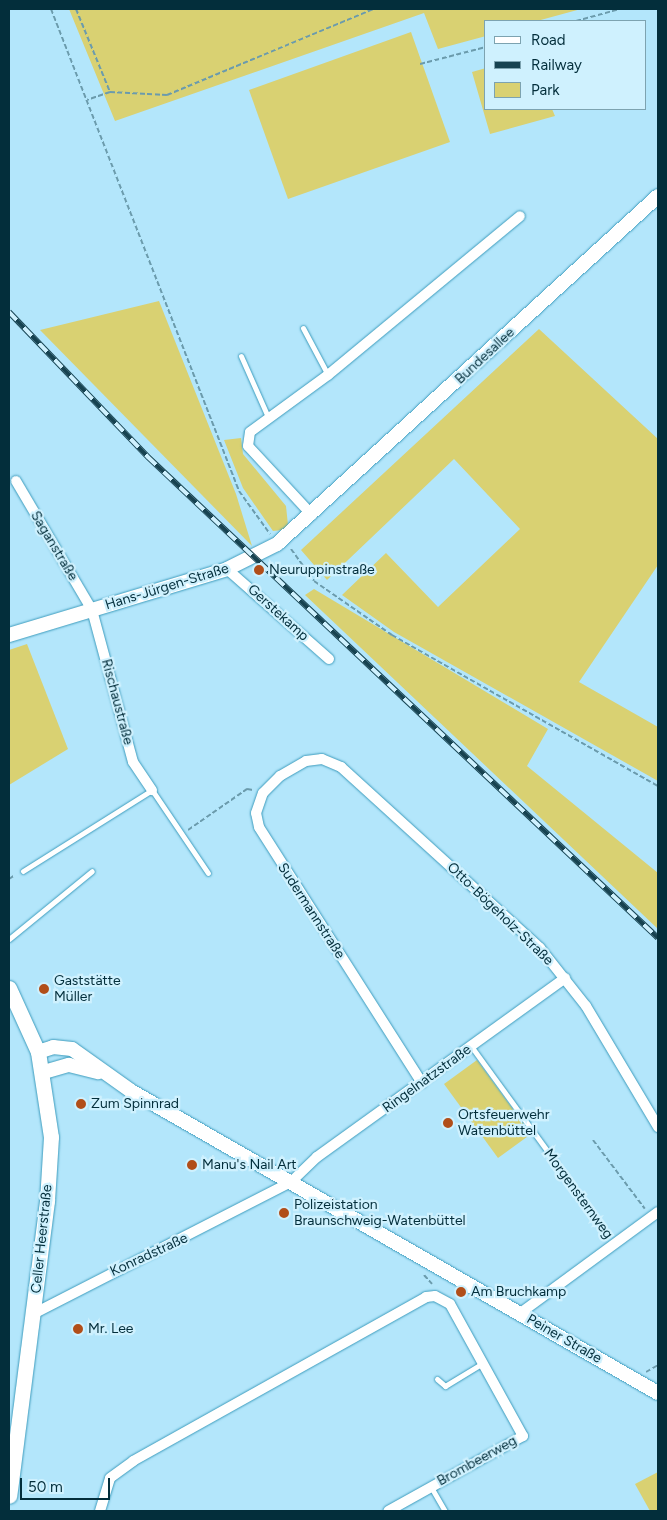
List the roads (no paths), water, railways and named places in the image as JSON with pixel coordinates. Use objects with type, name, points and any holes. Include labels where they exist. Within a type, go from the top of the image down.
[{"type":"main road","name":"Bundesallee","points":[[312,515],[658,196]]},
{"type":"main road","name":"Hans-Jürgen-Straße","points":[[9,635],[227,569],[283,545],[312,515]]},
{"type":"main road","name":"Celler Heerstraße","points":[[9,988],[38,1052],[44,1072],[50,1156],[33,1314],[12,1438],[9,1496]]},
{"type":"main road","name":"Peiner Straße","points":[[38,1052],[60,1046],[72,1049],[107,1076],[430,1264],[658,1393]]},
{"type":"main road","name":"Peiner Straße","points":[[44,1072],[69,1065],[107,1076]]},
{"type":"street","points":[[312,515],[248,446],[250,432],[268,417],[328,376],[520,216]]},
{"type":"street","name":"Saganstraße","points":[[16,481],[92,610]]},
{"type":"street","name":"Gerstekamp","points":[[227,569],[329,658]]},
{"type":"street","name":"Rischaustraße","points":[[92,610],[133,762],[152,790]]},
{"type":"street","name":"Otto-Bögeholz-Straße","points":[[263,793],[295,767],[322,759],[342,767],[540,948],[565,978],[658,1127]]},
{"type":"street","name":"Sudermannstraße","points":[[263,793],[256,812],[267,843],[422,1083]]},
{"type":"street","name":"Ringelnatzstraße","points":[[291,1182],[317,1157],[565,978]]},
{"type":"street","name":"Konradstraße","points":[[33,1314],[291,1182]]},
{"type":"street","points":[[519,1314],[655,1214]]},
{"type":"street","points":[[100,1511],[110,1478],[133,1460],[426,1296],[445,1299],[483,1363]]},
{"type":"street","name":"Brombeerweg","points":[[388,1511],[523,1436],[483,1363]]},
{"type":"lane","points":[[303,328],[328,376]]},
{"type":"lane","points":[[240,356],[268,417]]},
{"type":"lane","points":[[23,871],[152,790]]},
{"type":"lane","name":"Rischaustraße","points":[[152,790],[208,873]]},
{"type":"lane","points":[[9,939],[92,871]]},
{"type":"lane","name":"Morgensternweg","points":[[471,1046],[556,1163]]},
{"type":"lane","points":[[437,1379],[445,1386],[483,1363]]},
{"type":"lane","name":"Brombeerweg","points":[[431,1487],[445,1511]]},
{"type":"railway","points":[[9,312],[148,457],[658,938]]},
{"type":"place","name":"Neuruppinstraße","points":[[259,570]]},
{"type":"place","name":"Gaststätte Müller","points":[[44,989]]},
{"type":"place","name":"Zum Spinnrad","points":[[81,1104]]},
{"type":"place","name":"Ortsfeuerwehr Watenbüttel","points":[[448,1123]]},
{"type":"place","name":"Manu's Nail Art","points":[[192,1165]]},
{"type":"place","name":"Polizeistation Braunschweig-Watenbüttel","points":[[284,1213]]},
{"type":"place","name":"Am Bruchkamp","points":[[461,1292]]},
{"type":"place","name":"Mr. Lee","points":[[78,1329]]}]
